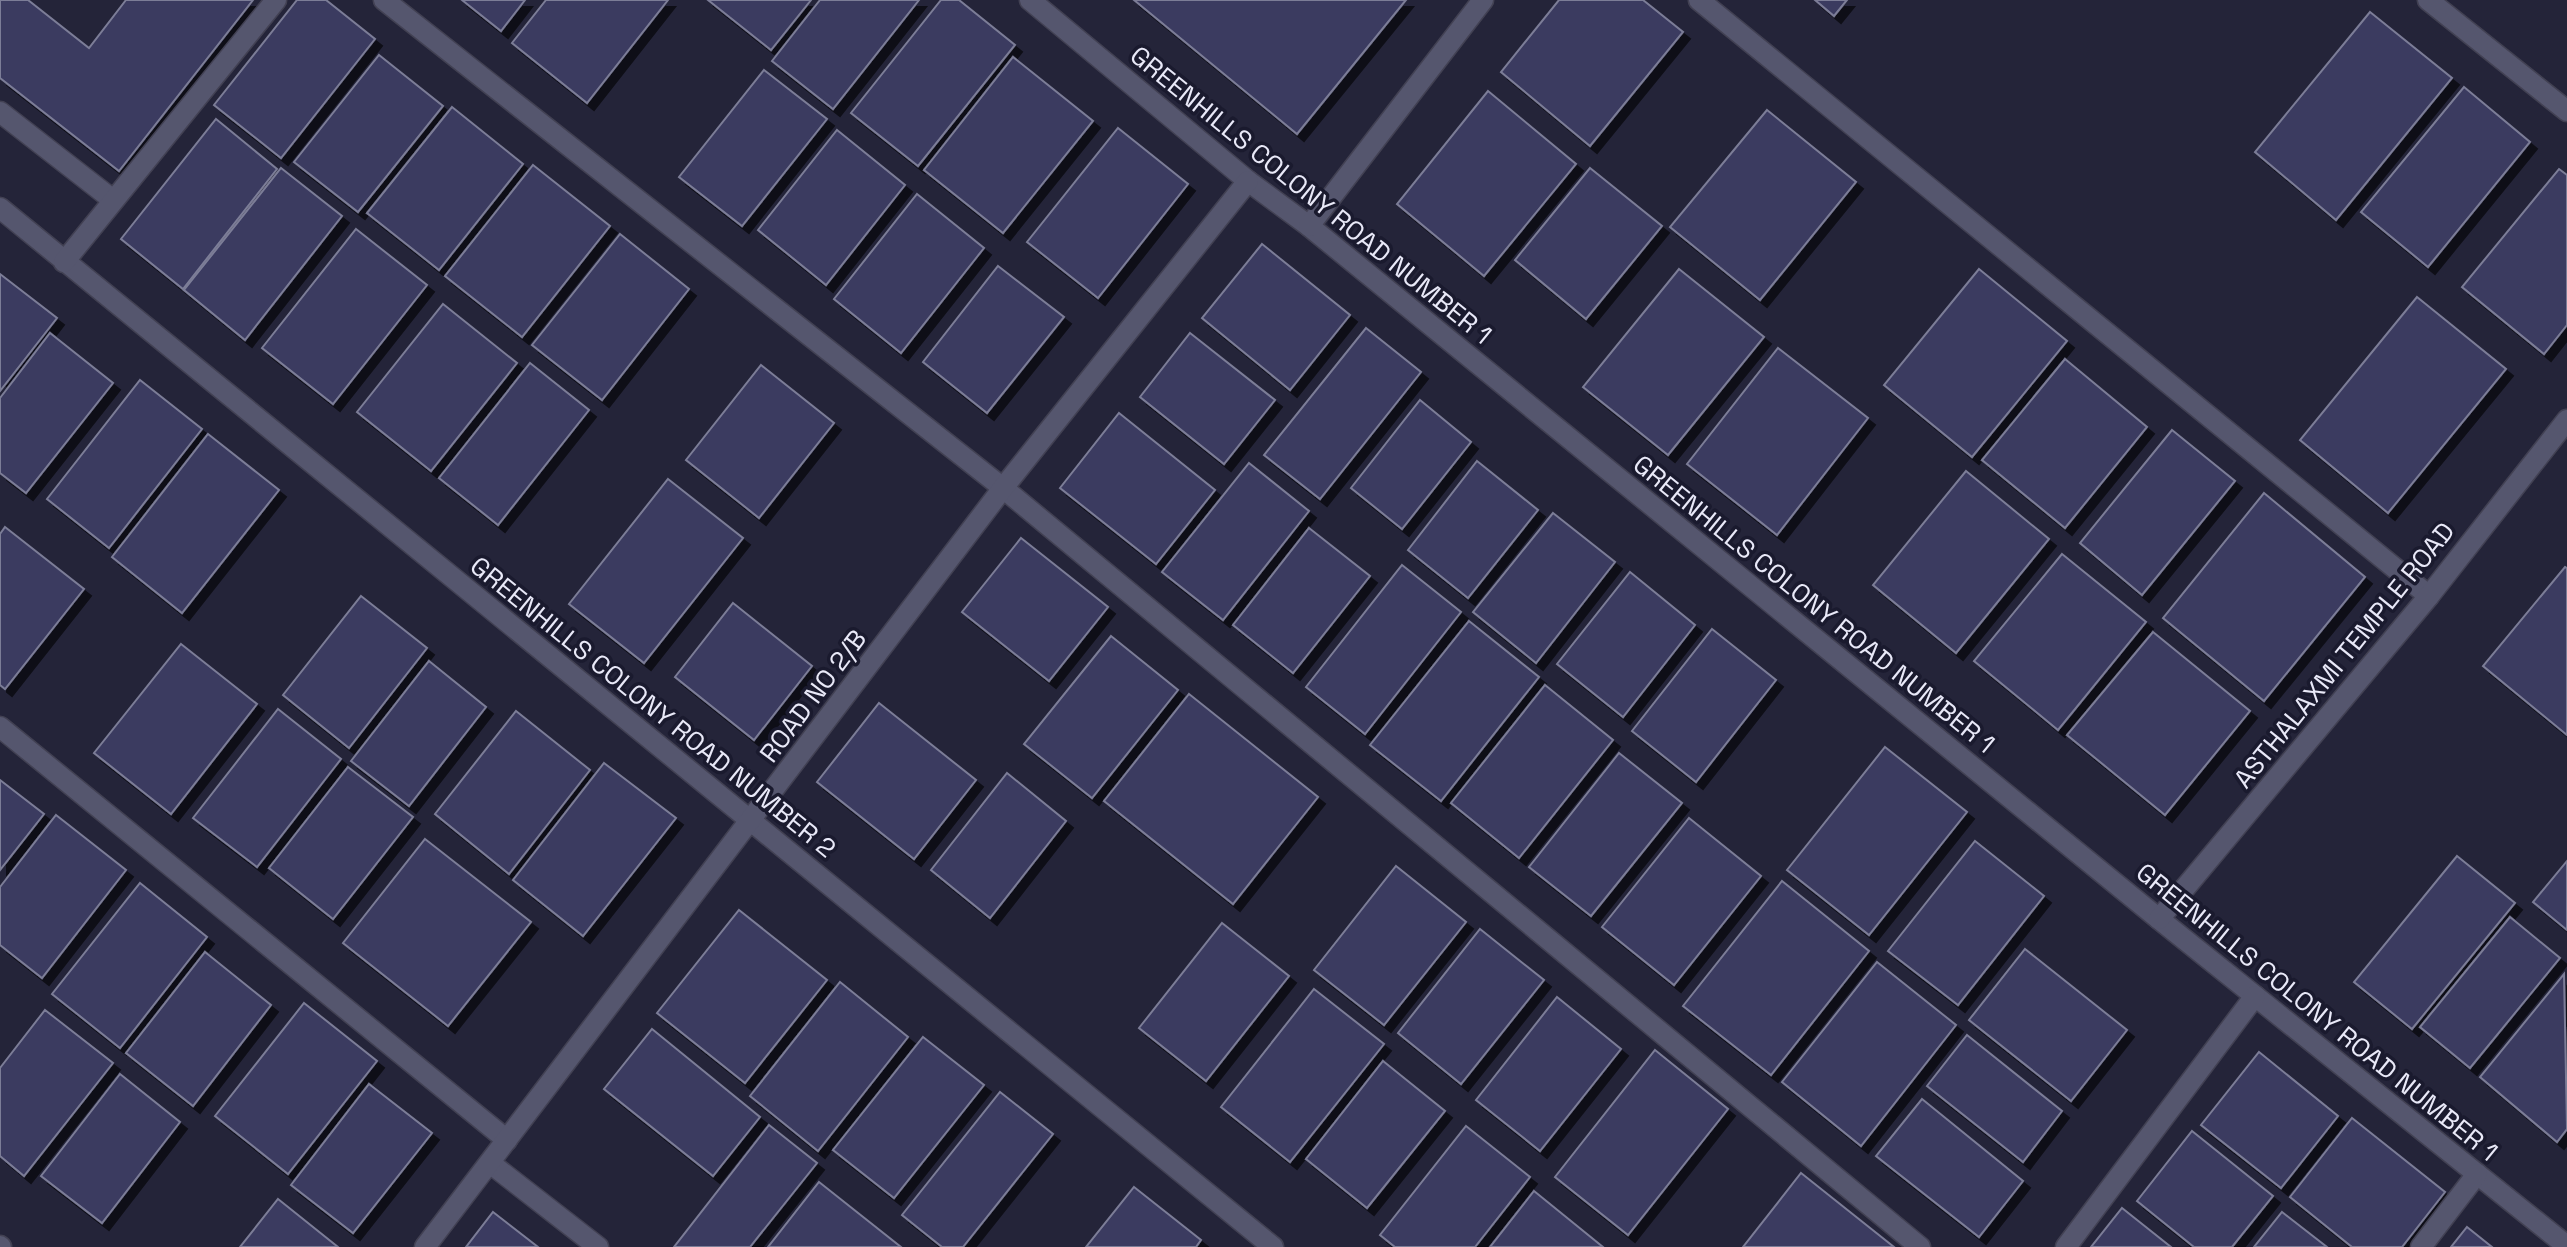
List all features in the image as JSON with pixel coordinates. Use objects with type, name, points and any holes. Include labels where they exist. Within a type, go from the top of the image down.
[{"type":"street","points":[[64,262],[276,0]]},
{"type":"street","points":[[384,0],[1003,488],[1920,1247]]},
{"type":"street","name":"GREENHILLS COLONY ROAD NUMBER 1","points":[[1030,0],[1248,181],[1309,226],[2159,919],[2567,1246]]},
{"type":"street","points":[[1309,226],[1483,0]]},
{"type":"street","points":[[1699,0],[2429,596]]},
{"type":"street","points":[[2428,0],[2567,111]]},
{"type":"street","points":[[0,112],[113,200]]},
{"type":"street","name":"ROAD NO 2/B","points":[[425,1247],[1003,488],[1248,181]]},
{"type":"street","name":"GREENHILLS COLONY ROAD NUMBER 2","points":[[0,208],[751,821],[1247,1239],[1273,1247]]},
{"type":"street","name":"ASTHALAXMI TEMPLE ROAD","points":[[2159,919],[2429,596],[2567,420]]},
{"type":"street","points":[[0,727],[507,1140]]},
{"type":"street","points":[[2066,1247],[2255,996]]},
{"type":"street","points":[[490,1163],[598,1247]]},
{"type":"street","points":[[2421,1247],[2477,1174]]},
{"type":"building","points":[[0,0],[28,0],[89,48],[126,0],[253,0],[119,171],[0,78]]},
{"type":"building","points":[[297,0],[326,0],[375,39],[281,158],[214,105]]},
{"type":"building","points":[[462,0],[525,0],[501,31]]},
{"type":"building","points":[[546,0],[668,0],[587,103],[512,43]]},
{"type":"building","points":[[708,0],[811,0],[771,50]]},
{"type":"building","points":[[820,0],[919,0],[833,109],[772,61]]},
{"type":"building","points":[[941,0],[959,0],[1015,45],[918,166],[851,113]]},
{"type":"building","points":[[1134,0],[1406,0],[1297,134]]},
{"type":"building","points":[[1559,0],[1643,0],[1683,32],[1590,146],[1501,72]]},
{"type":"building","points":[[1815,0],[1847,0],[1834,16]]},
{"type":"building","points":[[2370,12],[2452,78],[2336,220],[2255,152]]},
{"type":"building","points":[[379,55],[443,106],[358,212],[294,162]]},
{"type":"building","points":[[1013,57],[1093,121],[1003,233],[924,170]]},
{"type":"building","points":[[764,70],[827,119],[742,226],[679,177]]},
{"type":"building","points":[[2464,87],[2530,142],[2428,267],[2361,212]]},
{"type":"building","points":[[1488,91],[1576,164],[1484,276],[1397,204]]},
{"type":"building","points":[[452,107],[523,164],[439,270],[367,213]]},
{"type":"building","points":[[1767,110],[1856,182],[1760,300],[1670,227]]},
{"type":"building","points":[[216,119],[277,169],[183,289],[121,239]]},
{"type":"building","points":[[1118,128],[1188,184],[1098,298],[1027,242]]},
{"type":"building","points":[[837,130],[905,185],[826,285],[758,230]]},
{"type":"building","points":[[533,165],[610,226],[522,337],[445,276]]},
{"type":"building","points":[[281,168],[342,216],[245,340],[184,290]]},
{"type":"building","points":[[1590,168],[1662,226],[1586,319],[1515,260]]},
{"type":"building","points":[[2559,169],[2567,175],[2567,325],[2544,354],[2462,287]]},
{"type":"building","points":[[917,194],[984,248],[901,353],[834,299]]},
{"type":"building","points":[[356,229],[427,285],[333,404],[262,348]]},
{"type":"building","points":[[620,234],[689,289],[602,400],[532,345]]},
{"type":"building","points":[[1262,244],[1350,315],[1290,390],[1202,318]]},
{"type":"building","points":[[998,266],[1064,317],[987,413],[923,362]]},
{"type":"building","points":[[1679,269],[1764,337],[1668,455],[1583,387]]},
{"type":"building","points":[[1979,269],[2067,341],[1972,457],[1884,385]]},
{"type":"building","points":[[0,274],[57,318],[0,391]]},
{"type":"building","points":[[2417,297],[2506,369],[2388,513],[2300,440]]},
{"type":"building","points":[[443,304],[517,363],[431,471],[357,412]]},
{"type":"building","points":[[1366,328],[1421,372],[1320,499],[1264,455]]},
{"type":"building","points":[[50,333],[113,383],[26,493],[0,473],[0,398]]},
{"type":"building","points":[[1190,333],[1275,400],[1224,464],[1140,397]]},
{"type":"building","points":[[1778,348],[1868,418],[1777,535],[1687,464]]},
{"type":"building","points":[[2065,359],[2147,427],[2065,528],[1982,460]]},
{"type":"building","points":[[530,363],[589,410],[498,525],[439,478]]},
{"type":"building","points":[[761,365],[834,423],[759,518],[686,460]]},
{"type":"building","points":[[140,380],[202,429],[109,548],[47,499]]},
{"type":"building","points":[[1420,400],[1471,442],[1402,529],[1351,488]]},
{"type":"building","points":[[1119,413],[1215,490],[1156,564],[1060,488]]},
{"type":"building","points":[[2172,430],[2235,481],[2142,595],[2080,543]]},
{"type":"building","points":[[208,434],[279,490],[182,613],[112,557]]},
{"type":"building","points":[[1477,461],[1538,510],[1468,598],[1408,550]]},
{"type":"building","points":[[1249,463],[1309,511],[1223,620],[1162,572]]},
{"type":"building","points":[[1966,471],[2049,539],[1956,653],[1873,585]]},
{"type":"building","points":[[668,479],[743,538],[644,663],[569,604]]},
{"type":"building","points":[[2264,493],[2365,577],[2264,701],[2163,618]]},
{"type":"building","points":[[1553,513],[1615,562],[1536,663],[1473,612]]},
{"type":"building","points":[[5,527],[84,589],[5,689],[0,685],[0,534]]},
{"type":"building","points":[[1309,528],[1370,576],[1293,673],[1233,625]]},
{"type":"building","points":[[1021,538],[1108,607],[1049,681],[962,612]]},
{"type":"building","points":[[2062,554],[2146,622],[2058,730],[1974,661]]},
{"type":"building","points":[[1402,565],[1461,612],[1365,734],[1306,687]]},
{"type":"building","points":[[2567,568],[2567,735],[2483,666]]},
{"type":"building","points":[[1630,572],[1695,625],[1623,717],[1557,664]]},
{"type":"building","points":[[361,596],[427,648],[349,748],[283,695]]},
{"type":"building","points":[[733,603],[812,666],[754,740],[675,677]]},
{"type":"building","points":[[1469,621],[1539,677],[1441,801],[1370,745]]},
{"type":"building","points":[[1712,629],[1776,680],[1696,782],[1632,731]]},
{"type":"building","points":[[2153,632],[2250,711],[2165,815],[2067,735]]},
{"type":"building","points":[[1111,636],[1178,690],[1092,798],[1024,744]]},
{"type":"building","points":[[181,644],[257,704],[171,814],[94,753]]},
{"type":"building","points":[[429,661],[486,707],[409,806],[351,761]]},
{"type":"building","points":[[1545,685],[1613,740],[1519,858],[1451,803]]},
{"type":"building","points":[[1189,694],[1318,797],[1233,904],[1104,801]]},
{"type":"building","points":[[879,703],[976,780],[914,859],[817,782]]},
{"type":"building","points":[[278,709],[341,759],[257,867],[193,818]]},
{"type":"building","points":[[516,711],[590,770],[509,874],[435,814]]},
{"type":"building","points":[[1885,747],[1967,812],[1869,935],[1787,870]]},
{"type":"building","points":[[1619,753],[1682,803],[1591,916],[1529,867]]},
{"type":"building","points":[[604,763],[676,818],[583,936],[513,880]]},
{"type":"building","points":[[348,767],[413,817],[333,919],[269,868]]},
{"type":"building","points":[[1007,773],[1066,821],[990,918],[931,870]]},
{"type":"building","points":[[0,780],[44,814],[0,870]]},
{"type":"building","points":[[56,815],[126,870],[42,978],[0,945],[0,887]]},
{"type":"building","points":[[1689,818],[1761,876],[1674,985],[1602,927]]},
{"type":"building","points":[[425,839],[531,922],[448,1026],[343,943]]},
{"type":"building","points":[[1975,841],[2044,896],[1958,1005],[1888,951]]},
{"type":"building","points":[[2457,856],[2515,903],[2412,1029],[2354,982]]},
{"type":"building","points":[[2567,861],[2567,930],[2533,902]]},
{"type":"building","points":[[1396,866],[1466,922],[1384,1025],[1314,970]]},
{"type":"building","points":[[1782,881],[1869,951],[1771,1075],[1683,1006]]},
{"type":"building","points":[[140,883],[207,937],[120,1048],[52,994]]},
{"type":"building","points":[[739,910],[827,980],[745,1083],[657,1013]]},
{"type":"building","points":[[2510,917],[2560,958],[2470,1068],[2420,1027]]},
{"type":"building","points":[[1222,923],[1289,976],[1206,1081],[1139,1028]]},
{"type":"building","points":[[1480,929],[1544,980],[1461,1084],[1398,1033]]},
{"type":"building","points":[[2025,949],[2127,1030],[2071,1101],[1969,1020]]},
{"type":"building","points":[[205,952],[271,1005],[193,1106],[126,1053]]},
{"type":"building","points":[[1877,962],[1956,1025],[1861,1146],[1782,1082]]},
{"type":"building","points":[[2564,974],[2567,1129],[2557,1142],[2480,1077]]},
{"type":"building","points":[[840,982],[908,1037],[818,1151],[750,1096]]},
{"type":"building","points":[[1314,989],[1384,1044],[1290,1162],[1221,1107]]},
{"type":"building","points":[[1557,997],[1621,1049],[1540,1151],[1476,1100]]},
{"type":"building","points":[[304,1003],[377,1061],[288,1174],[215,1116]]},
{"type":"building","points":[[45,1010],[113,1063],[24,1176],[0,1156],[0,1068]]},
{"type":"building","points":[[652,1029],[760,1117],[713,1176],[604,1089]]},
{"type":"building","points":[[1967,1035],[2062,1111],[2023,1162],[1927,1086]]},
{"type":"building","points":[[923,1037],[984,1085],[894,1198],[833,1150]]},
{"type":"building","points":[[1655,1050],[1728,1109],[1628,1235],[1555,1177]]},
{"type":"building","points":[[2259,1052],[2338,1116],[2281,1188],[2201,1125]]},
{"type":"building","points":[[1383,1061],[1445,1111],[1367,1208],[1306,1159]]},
{"type":"building","points":[[120,1074],[180,1122],[102,1223],[41,1176]]},
{"type":"building","points":[[369,1084],[432,1133],[353,1233],[291,1185]]},
{"type":"building","points":[[1000,1092],[1053,1134],[963,1247],[942,1247],[902,1215]]},
{"type":"building","points":[[1922,1099],[2023,1181],[1979,1237],[1876,1156]]},
{"type":"building","points":[[2352,1118],[2445,1192],[2402,1247],[2352,1247],[2290,1197]]},
{"type":"building","points":[[769,1125],[817,1163],[750,1247],[674,1247]]},
{"type":"building","points":[[1466,1126],[1530,1177],[1475,1247],[1395,1247],[1380,1235]]},
{"type":"building","points":[[2192,1131],[2273,1196],[2232,1247],[2194,1247],[2137,1201]]},
{"type":"building","points":[[1801,1173],[1894,1247],[1743,1247]]},
{"type":"building","points":[[819,1182],[901,1247],[768,1247]]},
{"type":"building","points":[[1134,1187],[1201,1240],[1196,1247],[1086,1247]]},
{"type":"building","points":[[1534,1191],[1603,1247],[1490,1247]]},
{"type":"building","points":[[278,1199],[338,1247],[240,1247]]},
{"type":"building","points":[[2122,1208],[2171,1247],[2091,1247]]},
{"type":"building","points":[[493,1212],[538,1247],[466,1247]]},
{"type":"building","points":[[2282,1212],[2327,1247],[2254,1247]]},
{"type":"building","points":[[2467,1227],[2492,1247],[2451,1247]]}]
